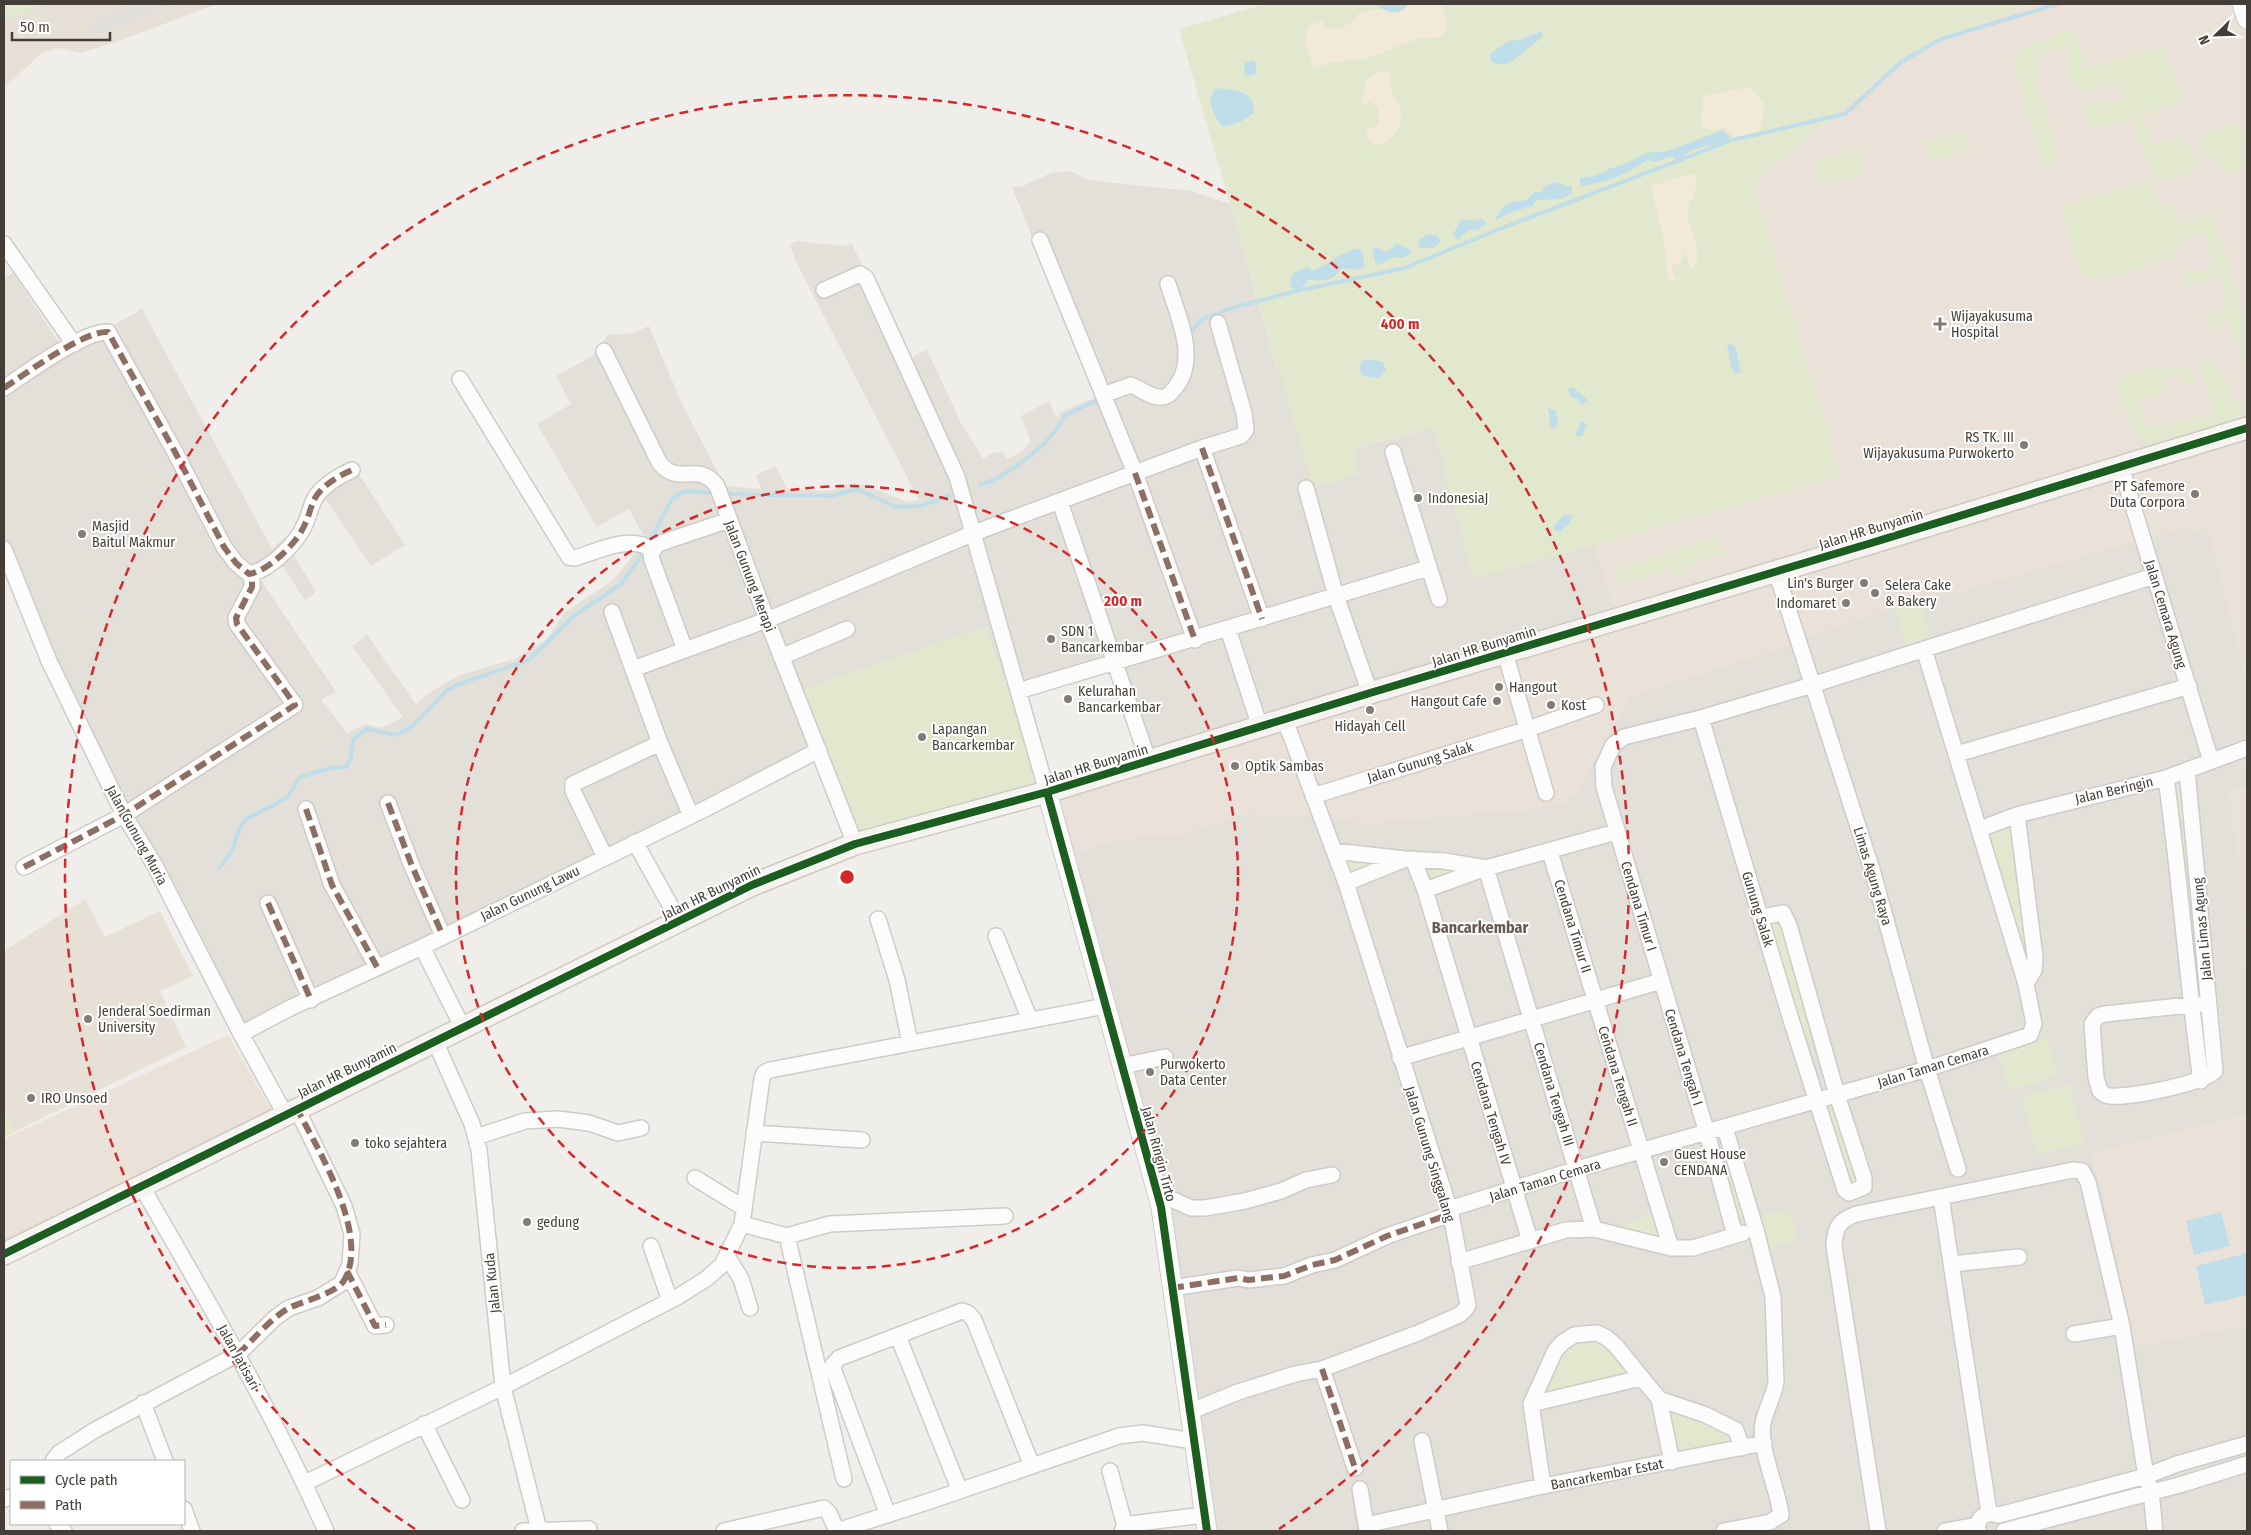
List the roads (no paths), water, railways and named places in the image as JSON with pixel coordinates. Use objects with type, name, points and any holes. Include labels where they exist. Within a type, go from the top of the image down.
[{"type":"main road","name":"Jalan HR Bunyamin","points":[[4,1254],[752,885],[855,844],[1047,792],[1285,720],[1370,692],[1505,653],[2247,428]]},
{"type":"street","points":[[2242,4],[2247,19]]},
{"type":"street","points":[[1040,240],[1135,473],[1195,640]]},
{"type":"street","points":[[4,244],[74,344]]},
{"type":"street","points":[[824,290],[860,274],[866,278],[957,477],[1047,792]]},
{"type":"street","points":[[1103,395],[1130,386],[1154,396],[1162,397],[1170,394],[1178,384],[1184,373],[1185,342],[1168,284]]},
{"type":"street","points":[[633,669],[767,620],[974,533],[1202,448],[1241,436],[1246,430],[1244,413],[1218,323]]},
{"type":"street","points":[[4,388],[74,344],[96,333],[106,332],[109,334],[175,452],[224,547],[236,563],[249,574],[263,568],[291,546],[306,524],[316,497],[322,489],[352,470]]},
{"type":"street","name":"Jalan Gunung Merapi","points":[[604,351],[665,471],[672,474],[704,474],[711,478],[717,486],[781,657],[855,844]]},
{"type":"street","points":[[460,378],[568,557],[575,558],[630,543],[649,547],[729,520]]},
{"type":"street","points":[[1202,448],[1262,619]]},
{"type":"street","points":[[1393,452],[1439,599]]},
{"type":"street","name":"Jalan Cemara Agung","points":[[2121,467],[2211,761]]},
{"type":"street","points":[[1306,488],[1336,596],[1370,692]]},
{"type":"street","points":[[1060,502],[1148,760]]},
{"type":"street","points":[[649,547],[685,650]]},
{"type":"street","name":"Jalan Gunung Muria","points":[[4,549],[10,588],[49,660],[124,816],[154,864],[241,1034],[291,1112],[344,1206],[352,1234],[350,1264],[347,1271]]},
{"type":"street","points":[[1018,691],[1195,640],[1428,568]]},
{"type":"street","name":"Limas Agung Raya","points":[[1776,571],[1873,873],[1958,1169]]},
{"type":"street","points":[[24,867],[124,816],[296,704],[236,624],[236,618],[252,586],[252,574]]},
{"type":"street","name":"Cendana Timur I","points":[[1661,981],[1616,832],[1602,777],[1602,767],[1613,745],[1624,737],[1701,718],[1812,685],[2154,576]]},
{"type":"street","points":[[612,612],[660,743],[691,816]]},
{"type":"street","points":[[781,657],[848,629]]},
{"type":"street","points":[[1228,629],[1260,727]]},
{"type":"street","name":"Jalan Taman Cemara","points":[[1172,1288],[1238,1278],[1248,1280],[1281,1277],[1312,1265],[1335,1260],[1387,1236],[1450,1211],[1514,1189],[1928,1069],[2030,1036],[2034,1024],[2026,984],[1924,649]]},
{"type":"street","points":[[1505,653],[1546,792]]},
{"type":"street","points":[[1957,754],[2189,686]]},
{"type":"street","name":"Jalan Gunung Salak","points":[[1313,796],[1528,729],[1596,705]]},
{"type":"street","name":"Gunung Salak","points":[[1701,718],[1788,1010],[1845,1190],[1849,1193],[1864,1187],[1864,1178],[1837,1095]]},
{"type":"street","name":"Jalan Gunung Singgalang","points":[[1189,1412],[1238,1392],[1295,1374],[1322,1369],[1418,1333],[1465,1310],[1468,1300],[1450,1211],[1346,884],[1285,720]]},
{"type":"street","points":[[605,857],[573,791],[573,784],[660,743]]},
{"type":"street","name":"Jalan Beringin","points":[[1980,829],[2017,815],[2166,778],[2247,748]]},
{"type":"street","name":"Jalan Gunung Lawu","points":[[241,1034],[691,816],[819,750]]},
{"type":"street","name":"Jalan Limas Agung","points":[[2166,778],[2174,832],[2190,1005],[2201,1081],[2214,1073],[2215,1069],[2187,770]]},
{"type":"street","name":"Jalan Ringin Tirto","points":[[1047,792],[1160,1207],[1206,1523]]},
{"type":"street","points":[[388,802],[412,866],[443,936]]},
{"type":"street","points":[[306,808],[329,879],[377,967]]},
{"type":"street","points":[[2017,815],[2035,957],[2034,970],[2026,984]]},
{"type":"street","points":[[2174,832],[2193,831]]},
{"type":"street","points":[[1425,890],[1486,868],[1550,852],[1616,832]]},
{"type":"street","points":[[635,842],[679,921]]},
{"type":"street","points":[[1334,850],[1444,861],[1486,868]]},
{"type":"street","name":"Cendana Timur II","points":[[1550,852],[1595,1000]]},
{"type":"street","points":[[1346,884],[1409,859]]},
{"type":"street","name":"Cendana Tengah IV","points":[[1409,859],[1425,890],[1530,1241]]},
{"type":"street","name":"Cendana Tengah III","points":[[1486,868],[1594,1229]]},
{"type":"street","points":[[268,904],[311,1000]]},
{"type":"street","points":[[1762,918],[1779,913],[1786,916],[1837,1095]]},
{"type":"street","points":[[878,919],[897,980],[899,999],[910,1042]]},
{"type":"street","points":[[2183,921],[2201,920]]},
{"type":"street","points":[[996,936],[1030,1020]]},
{"type":"street","points":[[422,947],[463,1028]]},
{"type":"street","points":[[1400,1058],[1661,981]]},
{"type":"street","name":"Cendana Tengah I","points":[[1661,981],[1707,1133],[1735,1235]]},
{"type":"street","name":"Cendana Tengah II","points":[[1595,1000],[1671,1248]]},
{"type":"street","points":[[2201,1081],[2183,1086],[2114,1096],[2100,1091],[2096,1078],[2092,1024],[2094,1019],[2105,1014],[2208,1004]]},
{"type":"street","points":[[305,1483],[503,1387],[670,1300],[706,1279],[722,1265],[742,1224],[764,1073],[770,1070],[910,1042],[1105,1006]]},
{"type":"street","name":"Jalan Kuda","points":[[435,1041],[476,1137],[503,1387],[538,1530]]},
{"type":"street","points":[[1122,1066],[1165,1057]]},
{"type":"street","points":[[476,1137],[525,1121],[558,1119],[589,1123],[618,1133],[641,1128]]},
{"type":"street","points":[[1724,1531],[1770,1522],[1781,1515],[1764,1443],[1763,1424],[1775,1392],[1777,1368],[1773,1298],[1756,1230],[1725,1128]]},
{"type":"street","points":[[754,1133],[862,1140]]},
{"type":"street","points":[[1878,1531],[1834,1246],[1835,1232],[1839,1224],[1849,1217],[1858,1214],[2068,1170],[2082,1171],[2088,1182],[2122,1326],[2155,1531]]},
{"type":"street","points":[[1156,1192],[1191,1208],[1199,1208],[1246,1201],[1281,1191],[1306,1180],[1332,1174]]},
{"type":"street","points":[[695,1178],[744,1208]]},
{"type":"street","name":"Jalan Jatisari","points":[[142,1186],[238,1354],[305,1483],[326,1531]]},
{"type":"street","points":[[1941,1197],[1994,1514],[2004,1524],[2004,1531],[2182,1484],[2247,1464]]},
{"type":"street","points":[[742,1224],[787,1236],[830,1224],[1005,1216]]},
{"type":"street","points":[[1459,1262],[1566,1230],[1594,1229],[1671,1248],[1693,1248],[1756,1230]]},
{"type":"street","points":[[787,1236],[844,1479]]},
{"type":"street","points":[[651,1246],[670,1300]]},
{"type":"street","points":[[727,1256],[741,1279],[750,1308]]},
{"type":"street","points":[[1952,1264],[2019,1257]]},
{"type":"street","points":[[347,1271],[375,1326],[386,1325]]},
{"type":"street","points":[[54,1460],[59,1453],[143,1403],[238,1354],[276,1317],[289,1308],[318,1298],[342,1283],[347,1271]]},
{"type":"street","points":[[888,1515],[832,1366],[840,1358],[962,1311],[968,1313],[974,1320],[1032,1466]]},
{"type":"street","points":[[2074,1334],[2122,1326]]},
{"type":"street","name":"Bancarkembar Estat","points":[[1543,1486],[1531,1404],[1555,1351],[1562,1343],[1584,1333],[1597,1334],[1607,1338],[1616,1346],[1659,1399],[1672,1462]]},
{"type":"street","points":[[898,1336],[960,1491]]},
{"type":"street","points":[[1322,1369],[1355,1468]]},
{"type":"street","points":[[1531,1404],[1641,1378]]},
{"type":"street","name":"Bancarkembar Estat","points":[[1659,1399],[1724,1422],[1736,1430],[1742,1448]]},
{"type":"street","points":[[143,1403],[165,1460]]},
{"type":"street","points":[[424,1424],[462,1500]]},
{"type":"street","points":[[724,1531],[759,1527],[824,1508],[837,1531],[1131,1433],[1193,1441]]},
{"type":"street","points":[[1422,1441],[1440,1531]]},
{"type":"street","name":"Bancarkembar Estat","points":[[1360,1488],[1367,1528],[1436,1509],[1543,1486],[1764,1443]]},
{"type":"street","points":[[1945,1531],[1978,1528],[1981,1518],[2146,1476],[2177,1464],[2247,1444]]},
{"type":"street","points":[[2177,1464],[2182,1484]]},
{"type":"street","points":[[1110,1471],[1123,1529],[1206,1523]]},
{"type":"street","points":[[185,1512],[192,1531]]},
{"type":"street","points":[[523,1531],[589,1529]]},
{"type":"water","points":[[1376,4],[1408,4],[1401,11],[1393,12],[1384,10]]},
{"type":"water","points":[[1542,31],[1542,37],[1515,59],[1504,65],[1491,62],[1490,54],[1508,41],[1520,40]]},
{"type":"water","points":[[1251,60],[1257,62],[1255,75],[1245,76],[1244,64]]},
{"type":"water","points":[[1216,88],[1242,92],[1247,95],[1251,99],[1254,113],[1242,121],[1223,127],[1211,106],[1210,97]]},
{"type":"water","points":[[1723,130],[1730,138],[1724,142],[1694,149],[1677,160],[1671,156],[1656,162],[1647,160],[1632,170],[1616,177],[1581,186],[1580,178],[1598,175],[1606,170],[1630,162],[1645,153],[1667,151]]},
{"type":"water","points":[[1554,182],[1572,187],[1572,193],[1562,199],[1537,200],[1532,206],[1511,212],[1495,221],[1505,206],[1525,200],[1534,192],[1542,192],[1545,187]]},
{"type":"water","points":[[1481,218],[1487,223],[1478,230],[1468,230],[1458,240],[1453,234],[1461,220],[1477,221]]},
{"type":"water","points":[[1429,234],[1437,236],[1441,242],[1433,248],[1419,248],[1419,239]]},
{"type":"water","points":[[1395,243],[1411,250],[1410,254],[1404,257],[1391,258],[1379,265],[1375,262],[1372,249],[1377,247],[1384,252],[1392,249]]},
{"type":"water","points":[[1359,248],[1362,252],[1365,267],[1356,270],[1342,268],[1330,279],[1308,280],[1304,286],[1295,290],[1290,285],[1292,274],[1308,267],[1311,271],[1317,269],[1346,252]]},
{"type":"water","points":[[1731,344],[1736,348],[1741,372],[1735,374],[1731,366],[1727,345]]},
{"type":"water","points":[[1368,359],[1383,362],[1386,370],[1380,378],[1362,376],[1359,367],[1362,361]]},
{"type":"water","points":[[1573,387],[1587,400],[1582,405],[1577,399],[1571,397],[1568,389]]},
{"type":"water","points":[[1548,408],[1556,411],[1558,423],[1555,429],[1551,428]]},
{"type":"water","points":[[1581,421],[1587,424],[1582,436],[1575,436]]},
{"type":"water","points":[[1565,514],[1573,516],[1568,525],[1559,532],[1554,530],[1553,526]]},
{"type":"water","points":[[2221,1212],[2230,1246],[2194,1255],[2186,1221]]},
{"type":"water","points":[[2247,1253],[2247,1295],[2205,1305],[2196,1266]]},
{"type":"waterway","points":[[1189,334],[1201,320],[1232,308],[1296,291],[1405,268],[1492,232],[1732,140],[1845,114],[1901,62],[1941,39],[2058,4]]},
{"type":"waterway","points":[[980,485],[1016,467],[1050,437],[1064,416],[1101,398]]},
{"type":"waterway","points":[[728,494],[831,496],[857,489],[895,507],[920,506],[949,496]]},
{"type":"waterway","points":[[649,543],[672,499],[684,491],[711,493]]},
{"type":"waterway","points":[[219,868],[231,853],[239,830],[246,819],[287,798],[300,777],[334,767],[346,767],[351,757],[353,739],[367,729],[396,735],[413,726],[446,691],[459,684],[529,660],[575,615],[621,584],[646,549]]},
{"type":"place","name":"Wijayakusuma Hospital","points":[[1940,324]]},
{"type":"place","name":"RS TK. III Wijayakusuma Purwokerto","points":[[2024,445]]},
{"type":"place","name":"PT Safemore Duta Corpora","points":[[2195,494]]},
{"type":"place","name":"IndonesiaJ","points":[[1418,498]]},
{"type":"place","name":"Masjid Baitul Makmur","points":[[82,534]]},
{"type":"place","name":"Lin's Burger","points":[[1864,583]]},
{"type":"place","name":"Selera Cake & Bakery","points":[[1875,593]]},
{"type":"place","name":"Indomaret","points":[[1846,603]]},
{"type":"place","name":"SDN 1 Bancarkembar","points":[[1051,639]]},
{"type":"place","name":"Hangout","points":[[1499,687]]},
{"type":"place","name":"Kelurahan Bancarkembar","points":[[1068,699]]},
{"type":"place","name":"Hangout Cafe","points":[[1497,701]]},
{"type":"place","name":"Kost","points":[[1551,705]]},
{"type":"place","name":"Hidayah Cell","points":[[1370,710]]},
{"type":"place","name":"Lapangan Bancarkembar","points":[[922,737]]},
{"type":"place","name":"Optik Sambas","points":[[1235,766]]},
{"type":"place","name":"Jenderal Soedirman University","points":[[88,1019]]},
{"type":"place","name":"Purwokerto Data Center","points":[[1150,1072]]},
{"type":"place","name":"IRO Unsoed","points":[[31,1098]]},
{"type":"place","name":"toko sejahtera","points":[[355,1143]]},
{"type":"place","name":"Guest House CENDANA","points":[[1664,1162]]},
{"type":"place","name":"gedung","points":[[527,1222]]},
{"type":"district","name":"Bancarkembar","points":[[1480,927]]}]
